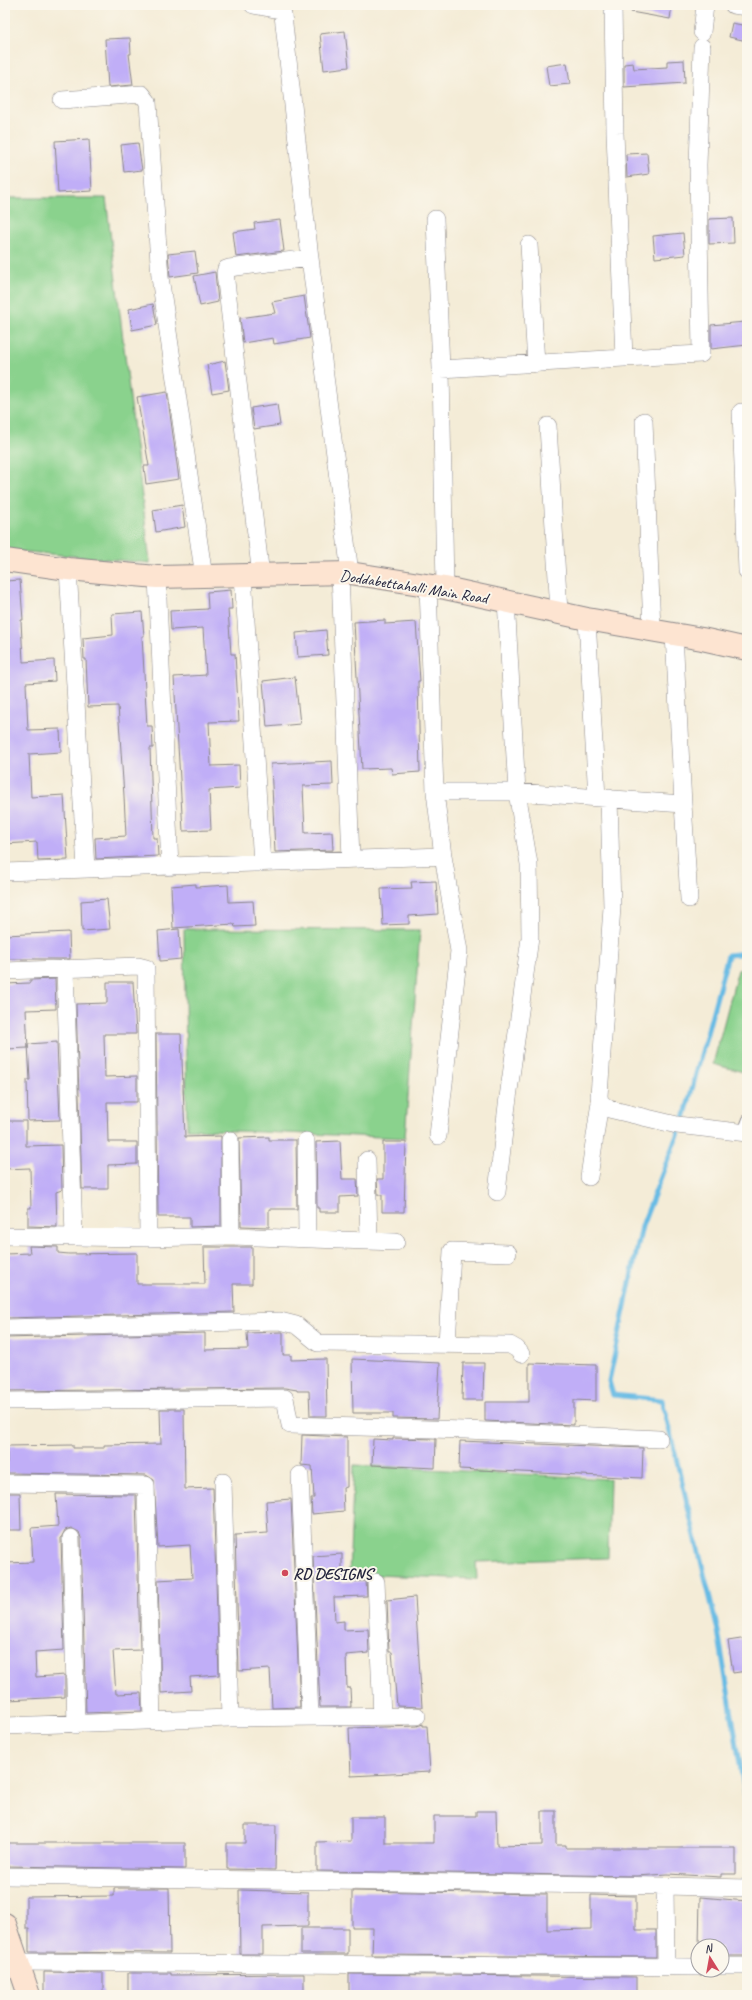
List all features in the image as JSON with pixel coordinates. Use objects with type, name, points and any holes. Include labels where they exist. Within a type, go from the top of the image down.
[{"type":"street","points":[[253,5],[280,10],[283,15],[345,573],[351,859]]},
{"type":"street","points":[[614,5],[615,133],[624,358]]},
{"type":"street","points":[[441,369],[701,354],[698,165],[702,40],[705,5]]},
{"type":"street","points":[[733,5],[747,7]]},
{"type":"street","points":[[62,100],[142,94],[148,102],[160,277],[204,577]]},
{"type":"street","points":[[435,220],[441,369],[436,587],[435,792],[443,856],[459,951],[438,1136]]},
{"type":"street","points":[[529,245],[536,364]]},
{"type":"street","points":[[262,863],[252,576],[225,273],[226,269],[229,268],[310,258]]},
{"type":"street","points":[[741,412],[747,571]]},
{"type":"street","points":[[644,420],[652,630]]},
{"type":"street","points":[[548,426],[559,612]]},
{"type":"street","name":"Doddabettahalli Main Road","points":[[5,560],[68,569],[158,577],[345,573],[436,587],[506,600],[587,619],[674,634],[747,649]]},
{"type":"street","points":[[68,569],[86,869]]},
{"type":"street","points":[[158,577],[170,866]]},
{"type":"street","points":[[497,1192],[506,1105],[530,938],[529,864],[517,792],[506,600]]},
{"type":"street","points":[[587,619],[612,907],[599,1096],[600,1102],[589,1177]]},
{"type":"street","points":[[674,634],[689,898]]},
{"type":"street","points":[[435,792],[517,792],[683,804]]},
{"type":"street","points":[[5,872],[443,856]]},
{"type":"street","points":[[5,971],[138,966],[146,968],[148,1238]]},
{"type":"street","points":[[65,968],[74,1236]]},
{"type":"street","points":[[600,1102],[610,1109],[683,1126],[745,1128]]},
{"type":"street","points":[[230,1140],[232,1236]]},
{"type":"street","points":[[306,1141],[307,1239]]},
{"type":"street","points":[[367,1160],[369,1241]]},
{"type":"street","points":[[5,1236],[148,1238],[232,1236],[396,1242]]},
{"type":"street","points":[[447,1345],[452,1251],[508,1252]]},
{"type":"street","points":[[5,1328],[280,1321],[296,1326],[318,1343],[510,1345],[517,1349],[521,1354]]},
{"type":"street","points":[[5,1401],[285,1398],[290,1425],[465,1430],[659,1439]]},
{"type":"street","points":[[300,1475],[310,1717]]},
{"type":"street","points":[[223,1482],[230,1718]]},
{"type":"street","points":[[5,1483],[146,1485],[152,1721]]},
{"type":"street","points":[[71,1538],[76,1725]]},
{"type":"street","points":[[376,1582],[382,1716]]},
{"type":"street","points":[[5,1726],[76,1725],[230,1718],[417,1716]]},
{"type":"street","points":[[5,1876],[747,1888]]},
{"type":"street","points":[[665,1886],[666,1967]]},
{"type":"street","points":[[5,1924],[29,1995]]},
{"type":"street","points":[[17,1962],[690,1967]]},
{"type":"street","points":[[730,1966],[747,1966]]},
{"type":"green space","points":[[5,198],[106,198],[150,563],[5,550]]},
{"type":"green space","points":[[184,929],[420,930],[405,1138],[187,1129]]},
{"type":"green space","points":[[747,967],[747,1073],[713,1064],[738,970]]},
{"type":"green space","points":[[354,1465],[610,1479],[608,1558],[476,1562],[477,1579],[349,1574]]},
{"type":"building","points":[[632,5],[672,5],[670,19],[631,12]]},
{"type":"building","points":[[732,23],[747,26],[747,41],[729,37]]},
{"type":"building","points":[[345,31],[349,67],[324,70],[320,34]]},
{"type":"building","points":[[130,38],[131,54],[129,54],[133,85],[108,87],[105,39]]},
{"type":"building","points":[[684,60],[685,83],[624,87],[624,64],[633,63],[634,69],[667,67],[667,61]]},
{"type":"building","points":[[567,63],[570,84],[549,86],[546,66]]},
{"type":"building","points":[[89,139],[92,191],[58,193],[55,141]]},
{"type":"building","points":[[138,143],[142,170],[124,172],[121,145]]},
{"type":"building","points":[[647,153],[649,174],[627,177],[626,154]]},
{"type":"building","points":[[733,218],[734,243],[709,244],[709,219]]},
{"type":"building","points":[[280,220],[284,251],[236,257],[233,232],[255,229],[254,223]]},
{"type":"building","points":[[683,233],[685,255],[655,258],[653,236]]},
{"type":"building","points":[[195,251],[198,273],[170,277],[168,254]]},
{"type":"building","points":[[215,272],[218,302],[200,306],[194,276]]},
{"type":"building","points":[[304,296],[310,338],[274,344],[273,338],[243,343],[240,318],[275,313],[272,302]]},
{"type":"building","points":[[153,304],[157,325],[132,330],[129,309]]},
{"type":"building","points":[[745,322],[747,345],[711,349],[711,325]]},
{"type":"building","points":[[225,361],[229,390],[212,393],[207,365]]},
{"type":"building","points":[[167,392],[179,479],[146,484],[144,466],[149,466],[137,397]]},
{"type":"building","points":[[277,404],[280,425],[254,429],[251,408]]},
{"type":"building","points":[[182,505],[185,527],[156,532],[153,510]]},
{"type":"building","points":[[20,580],[23,620],[21,620],[23,662],[54,660],[55,681],[26,683],[28,730],[60,729],[61,752],[29,754],[31,797],[64,795],[68,860],[38,861],[37,842],[5,844],[5,581]]},
{"type":"building","points":[[231,590],[232,609],[228,609],[231,654],[235,654],[239,721],[209,722],[211,766],[239,765],[240,788],[209,790],[211,830],[183,831],[174,677],[206,675],[203,628],[171,630],[170,611],[208,609],[207,592]]},
{"type":"building","points":[[142,612],[147,726],[152,726],[153,748],[150,748],[153,838],[157,838],[158,856],[96,859],[95,838],[126,836],[124,796],[118,706],[88,707],[86,659],[84,659],[83,638],[113,635],[112,614]]},
{"type":"building","points":[[385,620],[385,624],[416,622],[420,681],[418,681],[420,772],[392,774],[391,768],[362,769],[354,622]]},
{"type":"building","points":[[326,630],[328,655],[298,657],[296,633]]},
{"type":"building","points":[[295,677],[300,724],[267,727],[263,681]]},
{"type":"building","points":[[332,761],[333,785],[303,786],[305,833],[332,832],[333,850],[275,852],[271,764]]},
{"type":"building","points":[[436,881],[438,914],[409,916],[409,924],[383,925],[381,889],[412,888],[411,882]]},
{"type":"building","points":[[196,884],[196,887],[228,885],[229,902],[253,901],[255,926],[235,927],[234,924],[173,928],[171,886]]},
{"type":"building","points":[[107,899],[110,929],[82,931],[81,901]]},
{"type":"building","points":[[179,929],[181,959],[160,961],[158,931]]},
{"type":"building","points":[[69,932],[70,959],[6,959],[5,935]]},
{"type":"building","points":[[55,979],[56,1009],[26,1010],[28,1048],[5,1049],[5,984],[30,983],[30,980]]},
{"type":"building","points":[[107,982],[133,982],[136,1034],[104,1034],[105,1077],[137,1076],[137,1102],[107,1102],[108,1142],[137,1142],[137,1164],[108,1165],[108,1189],[82,1189],[76,1004],[107,1003]]},
{"type":"building","points":[[156,1034],[181,1034],[185,1137],[221,1136],[221,1226],[190,1227],[190,1217],[158,1217]]},
{"type":"building","points":[[57,1042],[60,1120],[28,1121],[27,1080],[30,1080],[28,1044]]},
{"type":"building","points":[[5,1121],[26,1121],[26,1146],[61,1145],[62,1190],[56,1192],[57,1227],[28,1226],[28,1208],[31,1208],[30,1168],[5,1169]]},
{"type":"building","points":[[269,1137],[269,1140],[296,1140],[297,1209],[269,1209],[269,1227],[241,1226],[239,1138]]},
{"type":"building","points":[[340,1141],[342,1179],[357,1179],[358,1196],[340,1197],[340,1212],[319,1212],[319,1208],[317,1208],[316,1142]]},
{"type":"building","points":[[383,1142],[406,1142],[404,1212],[382,1212],[382,1195],[378,1195],[377,1179],[383,1179]]},
{"type":"building","points":[[29,1246],[58,1247],[58,1253],[69,1254],[137,1253],[137,1284],[205,1284],[204,1247],[252,1247],[252,1284],[233,1284],[234,1312],[6,1318],[5,1254],[30,1253]]},
{"type":"building","points":[[283,1332],[283,1355],[291,1355],[291,1360],[326,1359],[327,1416],[310,1416],[309,1391],[297,1391],[285,1388],[5,1391],[5,1338],[205,1333],[205,1350],[248,1349],[247,1333]]},
{"type":"building","points":[[352,1359],[440,1363],[437,1419],[393,1418],[393,1413],[353,1413]]},
{"type":"building","points":[[463,1363],[484,1363],[483,1400],[462,1400]]},
{"type":"building","points":[[529,1363],[596,1365],[596,1401],[574,1400],[574,1425],[485,1421],[485,1402],[529,1402]]},
{"type":"building","points":[[160,1409],[184,1409],[185,1489],[213,1488],[219,1675],[190,1677],[191,1691],[161,1693],[158,1580],[192,1578],[190,1545],[158,1547],[154,1480],[146,1475],[7,1473],[7,1446],[73,1445],[73,1448],[104,1448],[104,1445],[161,1444]]},
{"type":"building","points":[[302,1435],[347,1437],[347,1487],[343,1488],[344,1511],[312,1514],[311,1498],[314,1498],[312,1466],[301,1465]]},
{"type":"building","points":[[393,1438],[436,1439],[435,1468],[372,1465],[373,1439],[393,1440]]},
{"type":"building","points":[[460,1441],[643,1448],[642,1478],[459,1469]]},
{"type":"building","points":[[5,1493],[20,1493],[21,1530],[5,1530]]},
{"type":"building","points":[[56,1494],[136,1495],[140,1650],[113,1651],[116,1694],[141,1693],[142,1711],[86,1713],[81,1538],[79,1532],[71,1528],[65,1530],[61,1538],[64,1650],[35,1652],[36,1677],[65,1675],[65,1697],[8,1700],[5,1632],[5,1563],[33,1562],[31,1528],[58,1526]]},
{"type":"building","points":[[291,1499],[300,1707],[272,1708],[270,1669],[239,1671],[235,1535],[268,1533],[266,1501]]},
{"type":"building","points":[[342,1554],[342,1582],[366,1581],[367,1596],[334,1597],[335,1622],[344,1621],[344,1630],[368,1629],[369,1653],[346,1655],[347,1688],[350,1688],[351,1707],[320,1707],[313,1556]]},
{"type":"building","points":[[415,1597],[422,1707],[397,1706],[392,1652],[389,1652],[387,1600]]},
{"type":"building","points":[[747,1638],[747,1671],[733,1673],[728,1641]]},
{"type":"building","points":[[423,1724],[423,1726],[427,1726],[430,1772],[351,1776],[349,1728],[417,1726]]},
{"type":"building","points":[[476,1811],[496,1811],[497,1846],[542,1845],[542,1811],[556,1811],[556,1845],[566,1845],[566,1848],[736,1848],[736,1874],[721,1874],[721,1877],[668,1874],[636,1876],[317,1871],[317,1842],[351,1841],[351,1817],[385,1817],[385,1843],[434,1843],[434,1816],[476,1816]]},
{"type":"building","points":[[245,1825],[276,1825],[275,1870],[227,1869],[227,1843],[245,1843]]},
{"type":"building","points":[[5,1843],[185,1843],[185,1869],[5,1866]]},
{"type":"building","points":[[114,1888],[169,1888],[170,1953],[29,1952],[29,1928],[26,1928],[26,1897],[114,1896]]},
{"type":"building","points":[[239,1890],[308,1892],[308,1926],[263,1927],[263,1954],[240,1954]]},
{"type":"building","points":[[352,1891],[547,1894],[547,1930],[591,1929],[591,1895],[636,1896],[636,1930],[656,1930],[656,1957],[372,1955],[373,1928],[352,1928]]},
{"type":"building","points":[[700,1897],[747,1901],[747,1956],[730,1956],[730,1938],[699,1938]]},
{"type":"building","points":[[301,1928],[348,1928],[348,1954],[301,1954]]},
{"type":"building","points":[[44,1972],[103,1973],[103,1995],[44,1995]]},
{"type":"building","points":[[128,1973],[171,1973],[171,1975],[304,1974],[304,1995],[128,1995]]},
{"type":"building","points":[[349,1974],[636,1977],[636,1995],[349,1995]]},
{"type":"waterway","points":[[747,953],[728,955],[685,1115],[642,1226],[609,1381],[613,1395],[662,1400],[718,1631],[747,1806]]},
{"type":"place","name":"RD DESIGNS","points":[[285,1573]]}]
